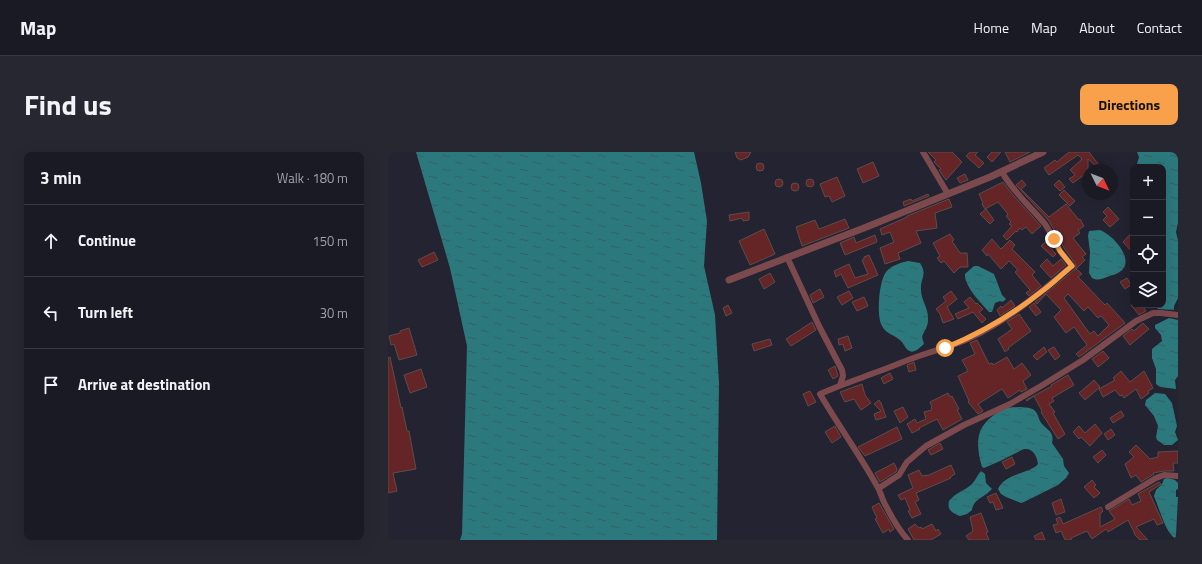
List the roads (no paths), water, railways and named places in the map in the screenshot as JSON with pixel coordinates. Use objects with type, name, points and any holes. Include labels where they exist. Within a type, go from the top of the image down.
[{"type":"street","points":[[923,152],[948,194]]},
{"type":"street","points":[[729,280],[1002,172],[1043,152]]},
{"type":"street","points":[[908,540],[901,532],[886,506],[879,488],[820,394],[840,385],[969,338],[990,327],[1032,299],[1072,266],[1060,251],[1044,224],[1008,184],[1002,172]]},
{"type":"street","points":[[787,257],[819,326],[842,370],[842,381],[840,385]]},
{"type":"street","points":[[879,488],[899,474],[907,462],[926,446],[964,425],[1010,404],[1041,386],[1082,360],[1136,321],[1153,314],[1161,313],[1178,315]]},
{"type":"street","points":[[1108,507],[1156,478],[1164,475],[1178,476]]},
{"type":"water","points":[[416,152],[694,152],[707,221],[704,266],[715,315],[719,383],[717,540],[460,540],[462,534],[467,346],[450,268]]},
{"type":"water","points":[[1137,152],[1178,152],[1178,223],[1176,232],[1178,240],[1178,298],[1174,306],[1174,310],[1157,308],[1166,308],[1166,164],[1137,164],[1139,157]]},
{"type":"water","points":[[1100,230],[1110,236],[1119,246],[1125,258],[1125,264],[1120,272],[1098,280],[1092,278],[1089,273],[1090,252],[1088,236],[1089,231]]},
{"type":"water","points":[[908,261],[920,263],[922,267],[924,274],[921,294],[928,316],[928,322],[922,337],[924,344],[912,352],[906,349],[899,339],[884,329],[879,315],[880,290],[886,272],[899,264]]},
{"type":"water","points":[[974,266],[978,266],[994,274],[1002,295],[1006,299],[1002,302],[1000,301],[995,303],[992,312],[989,312],[982,304],[970,289],[965,279],[965,274]]},
{"type":"water","points":[[1169,318],[1178,320],[1178,376],[1175,380],[1176,389],[1160,387],[1156,384],[1156,369],[1152,358],[1152,349],[1162,341],[1161,335],[1155,328],[1155,325]]},
{"type":"water","points":[[1155,393],[1165,394],[1172,403],[1177,426],[1175,432],[1178,440],[1172,445],[1164,445],[1157,440],[1156,437],[1158,426],[1154,416],[1145,405],[1146,400]]},
{"type":"water","points":[[1021,407],[1031,408],[1036,412],[1042,424],[1051,433],[1053,439],[1052,443],[1063,459],[1064,466],[1069,473],[1058,485],[1021,503],[1001,494],[998,489],[1001,484],[1012,476],[1035,467],[1038,464],[1034,453],[1030,450],[1024,449],[984,468],[982,467],[978,445],[979,436],[984,424],[1004,409]]},
{"type":"water","points":[[981,471],[985,474],[986,483],[992,489],[977,500],[972,510],[967,514],[960,516],[952,512],[949,509],[949,501],[972,484]]},
{"type":"water","points":[[1168,478],[1175,480],[1178,483],[1178,489],[1176,490],[1176,497],[1178,497],[1175,538],[1168,531],[1165,525],[1154,496],[1156,490],[1162,484],[1164,479]]}]
